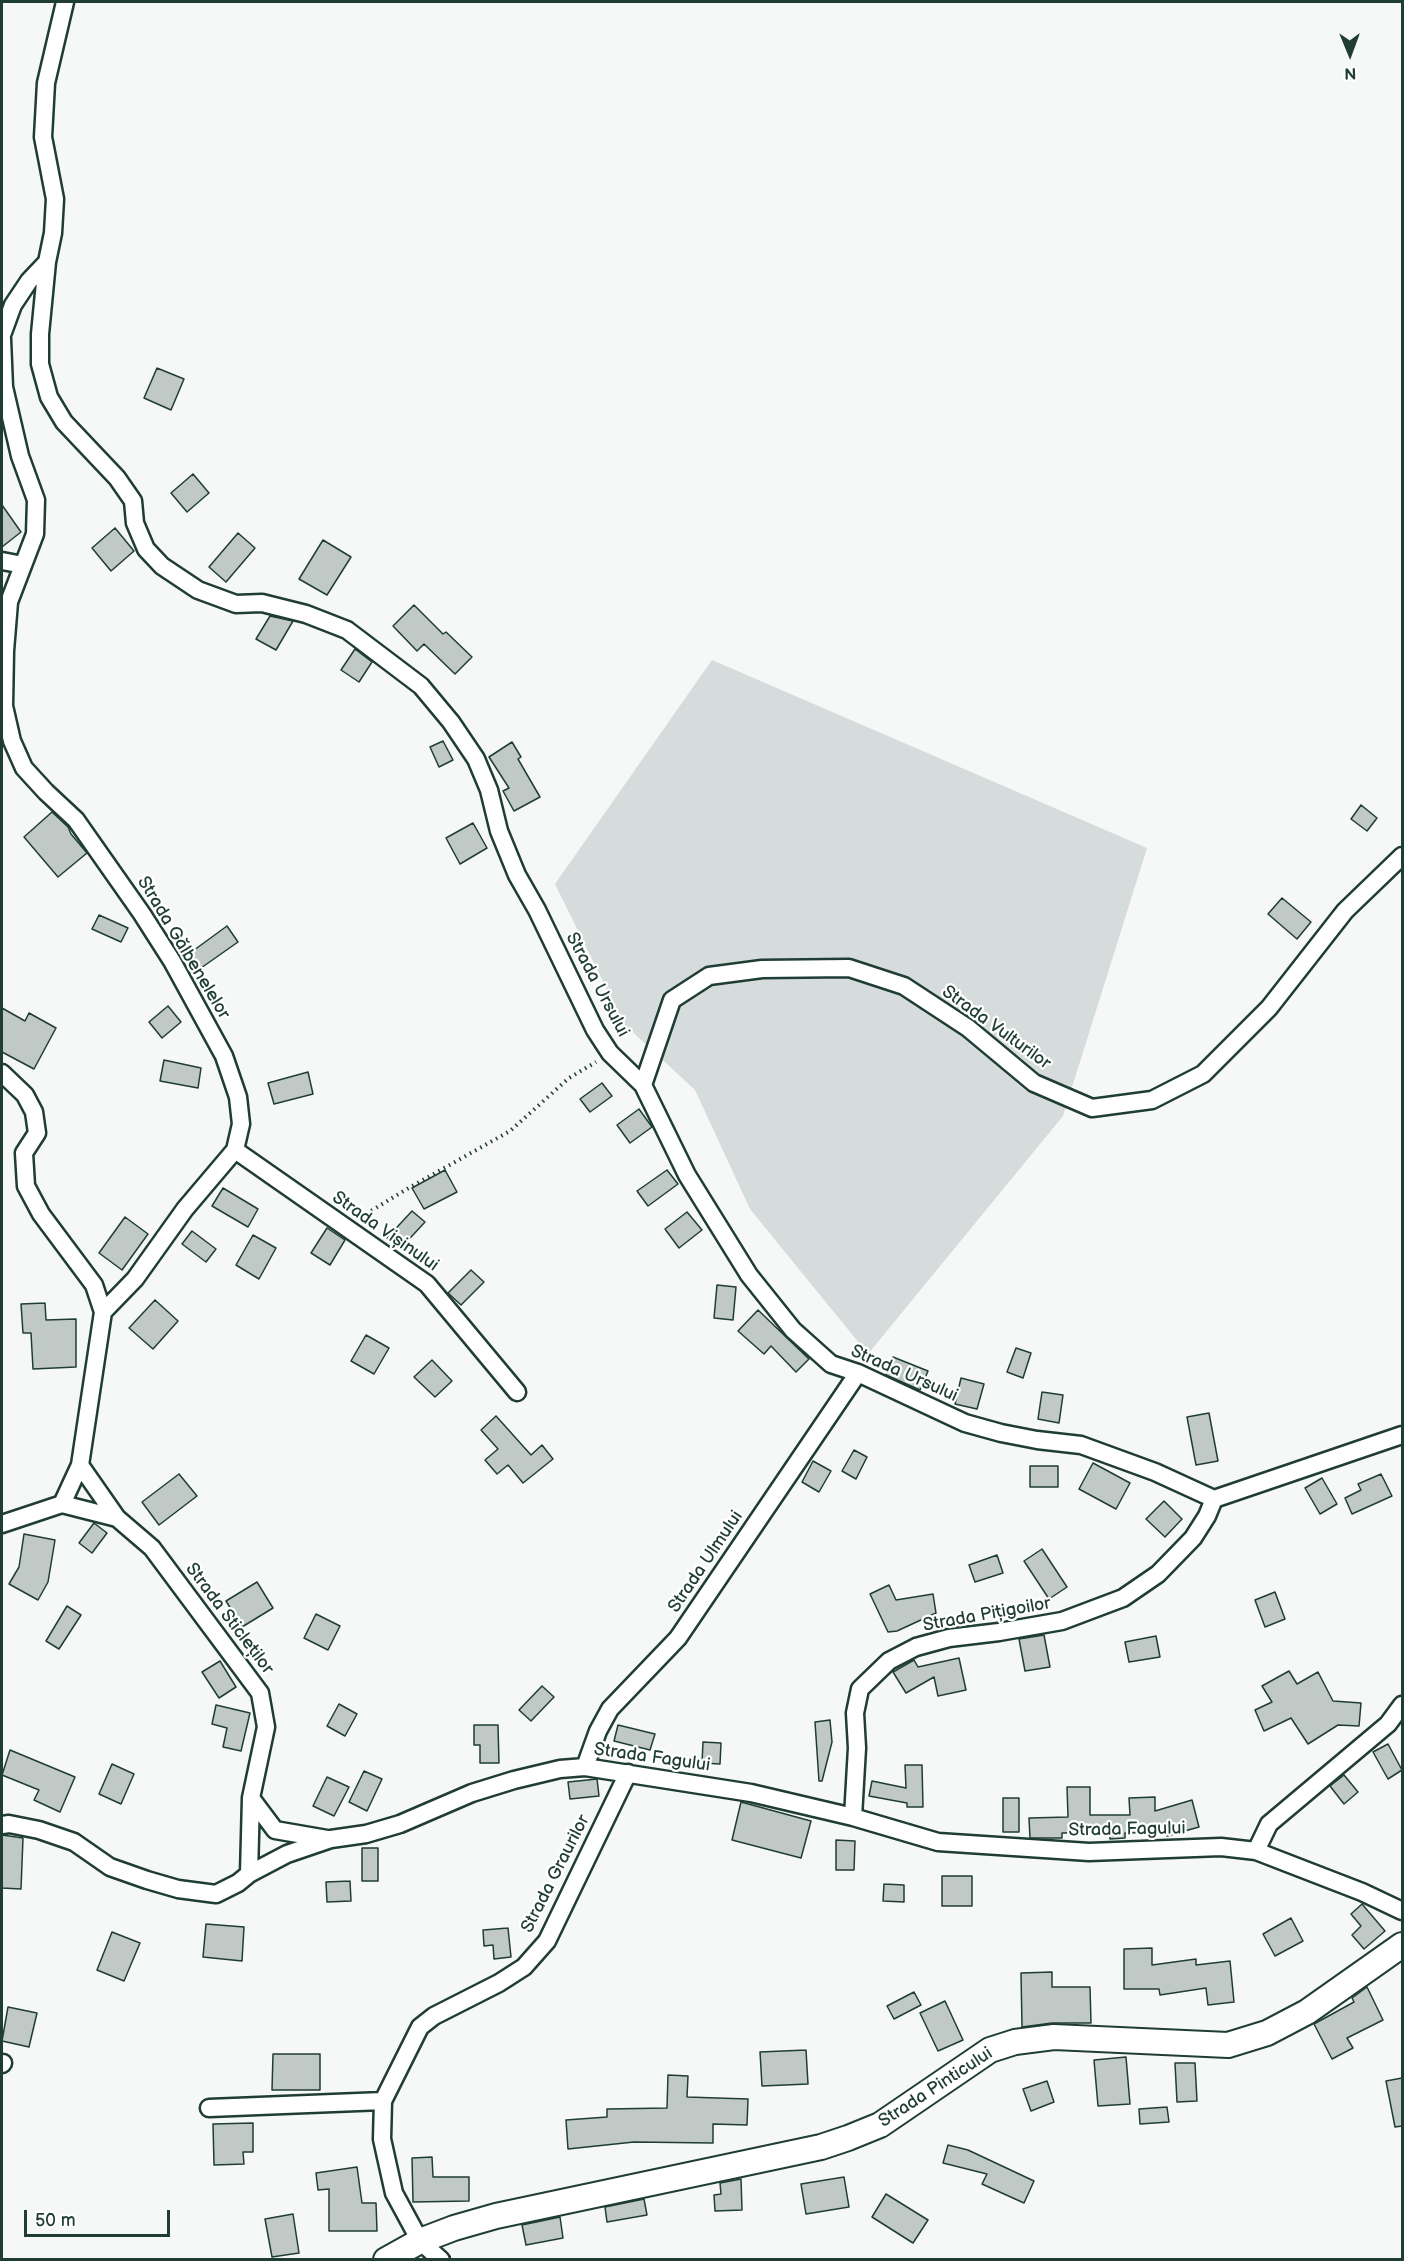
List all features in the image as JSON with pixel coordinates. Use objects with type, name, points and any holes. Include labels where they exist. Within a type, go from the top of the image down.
[{"type":"main road","name":"Strada Pinticului","points":[[386,2259],[420,2241],[496,2216],[821,2147],[848,2138],[880,2125],[990,2050],[1014,2042],[1054,2037],[1227,2045],[1268,2033],[1307,2012],[1402,1945]]},
{"type":"street","points":[[47,262],[53,233],[55,199],[43,137],[45,94],[65,2]]},
{"type":"street","name":"Strada Gălbenelelor","points":[[47,262],[29,281],[13,304],[2,337],[4,387],[20,456],[36,500],[35,534],[9,602],[4,706],[12,741],[24,768],[45,792],[76,820],[172,961],[224,1056],[238,1097],[241,1124],[235,1150],[185,1209],[135,1279],[103,1312]]},
{"type":"street","name":"Strada Ursului","points":[[47,262],[40,334],[40,364],[49,397],[64,422],[117,478],[128,493],[133,501],[135,523],[146,549],[162,566],[198,590],[236,604],[262,603],[306,614],[347,630],[421,686],[451,722],[476,759],[489,790],[499,831],[517,875],[537,910],[595,1030],[610,1053],[643,1085],[687,1175],[749,1275],[793,1330],[831,1364],[858,1373],[965,1423],[1037,1440],[1081,1445],[1145,1468],[1214,1499]]},
{"type":"street","points":[[2,561],[23,565]]},
{"type":"street","name":"Strada Vulturilor","points":[[643,1085],[672,1000],[709,976],[762,969],[849,968],[904,986],[968,1028],[1034,1083],[1092,1108],[1152,1100],[1203,1074],[1269,1008],[1345,911],[1402,856]]},
{"type":"street","points":[[2,1073],[26,1095],[34,1112],[37,1133],[24,1153],[26,1186],[40,1214],[94,1285],[103,1312],[80,1465],[62,1504],[2,1524]]},
{"type":"street","name":"Strada Vișinului","points":[[235,1150],[427,1284],[517,1392]]},
{"type":"street","name":"Strada Ulmului","points":[[585,1767],[598,1731],[610,1709],[678,1638],[858,1373]]},
{"type":"street","points":[[1214,1499],[1402,1435]]},
{"type":"street","name":"Strada Sticleților","points":[[80,1465],[117,1518],[152,1548],[260,1692],[266,1727],[251,1798],[249,1874]]},
{"type":"street","name":"Strada Pițigoilor","points":[[853,1817],[857,1748],[855,1713],[860,1689],[888,1661],[916,1647],[949,1638],[1062,1621],[1123,1598],[1158,1574],[1193,1538],[1207,1516],[1214,1499]]},
{"type":"street","name":"Strada Sticleților","points":[[62,1504],[117,1518]]},
{"type":"street","points":[[1256,1851],[1269,1824],[1388,1724],[1402,1705]]},
{"type":"street","name":"Strada Fagului","points":[[2,1825],[9,1824],[39,1830],[74,1842],[110,1867],[178,1888],[216,1894],[287,1854],[331,1839],[366,1834],[400,1824],[472,1793],[514,1780],[560,1769],[585,1767],[751,1793],[853,1817],[938,1842],[1089,1852],[1221,1847],[1256,1851],[1362,1892],[1402,1911]]},
{"type":"street","name":"Strada Graurilor","points":[[420,2241],[394,2193],[382,2139],[383,2100],[420,2027],[434,2016],[499,1983],[524,1967],[548,1941],[628,1773]]},
{"type":"street","points":[[251,1798],[275,1830],[331,1839]]},
{"type":"street","points":[[209,2108],[383,2100]]},
{"type":"street","points":[[420,2241],[441,2259]]},
{"type":"path","points":[[345,1227],[406,1189],[510,1131],[569,1078],[610,1053]]},
{"type":"shaded area","points":[[712,660],[1147,848],[1063,1116],[868,1354],[750,1209],[695,1090],[624,1024],[555,884]]},
{"type":"building","points":[[157,368],[184,379],[171,410],[144,398]]},
{"type":"building","points":[[193,474],[209,493],[187,512],[171,493]]},
{"type":"building","points":[[2,505],[21,532],[2,547]]},
{"type":"building","points":[[115,528],[134,551],[111,571],[92,548]]},
{"type":"building","points":[[238,533],[255,548],[226,582],[209,567]]},
{"type":"building","points":[[323,540],[351,557],[327,595],[299,579]]},
{"type":"building","points":[[414,605],[443,634],[446,632],[472,657],[455,674],[424,644],[417,651],[393,626]]},
{"type":"building","points":[[270,616],[293,621],[276,650],[256,639]]},
{"type":"building","points":[[355,649],[372,662],[359,682],[341,670]]},
{"type":"building","points":[[443,741],[453,760],[439,767],[430,747]]},
{"type":"building","points":[[512,742],[521,757],[518,759],[540,797],[514,811],[503,791],[509,788],[489,757]]},
{"type":"building","points":[[1361,805],[1377,818],[1367,831],[1351,819]]},
{"type":"building","points":[[52,812],[68,827],[87,853],[58,877],[24,837]]},
{"type":"building","points":[[473,823],[487,848],[460,864],[446,838]]},
{"type":"building","points":[[1282,898],[1311,922],[1297,939],[1268,914]]},
{"type":"building","points":[[99,915],[128,928],[121,942],[92,929]]},
{"type":"building","points":[[227,926],[238,942],[201,968],[190,953]]},
{"type":"building","points":[[168,1006],[181,1022],[162,1038],[149,1022]]},
{"type":"building","points":[[2,1008],[25,1021],[29,1013],[56,1028],[34,1069],[2,1052]]},
{"type":"building","points":[[164,1060],[201,1068],[198,1088],[160,1081]]},
{"type":"building","points":[[308,1072],[313,1094],[274,1104],[268,1083]]},
{"type":"building","points":[[602,1083],[612,1096],[590,1112],[580,1099]]},
{"type":"building","points":[[639,1109],[652,1127],[630,1143],[617,1125]]},
{"type":"building","points":[[445,1170],[457,1192],[424,1209],[412,1188]]},
{"type":"building","points":[[667,1170],[678,1184],[648,1206],[637,1191]]},
{"type":"building","points":[[223,1188],[258,1209],[248,1227],[212,1206]]},
{"type":"building","points":[[412,1211],[425,1222],[400,1249],[387,1238]]},
{"type":"building","points":[[687,1212],[702,1230],[679,1248],[665,1229]]},
{"type":"building","points":[[125,1217],[148,1234],[122,1270],[99,1253]]},
{"type":"building","points":[[327,1228],[345,1240],[330,1265],[311,1253]]},
{"type":"building","points":[[192,1231],[216,1249],[206,1262],[182,1244]]},
{"type":"building","points":[[253,1235],[276,1248],[259,1279],[236,1265]]},
{"type":"building","points":[[471,1270],[484,1282],[461,1305],[448,1293]]},
{"type":"building","points":[[717,1285],[736,1287],[733,1320],[714,1318]]},
{"type":"building","points":[[155,1300],[178,1321],[153,1349],[129,1328]]},
{"type":"building","points":[[45,1303],[46,1320],[76,1319],[76,1367],[33,1369],[31,1333],[23,1333],[21,1304]]},
{"type":"building","points":[[758,1310],[809,1359],[796,1372],[771,1346],[764,1354],[738,1331]]},
{"type":"building","points":[[366,1335],[389,1348],[374,1374],[351,1361]]},
{"type":"building","points":[[1016,1348],[1031,1353],[1023,1378],[1007,1372]]},
{"type":"building","points":[[893,1357],[928,1371],[920,1390],[886,1375]]},
{"type":"building","points":[[432,1360],[452,1381],[435,1397],[414,1377]]},
{"type":"building","points":[[961,1378],[984,1384],[977,1409],[955,1404]]},
{"type":"building","points":[[1042,1392],[1063,1395],[1059,1423],[1038,1419]]},
{"type":"building","points":[[1209,1413],[1218,1461],[1196,1465],[1187,1417]]},
{"type":"building","points":[[496,1416],[531,1455],[542,1445],[553,1459],[523,1483],[508,1465],[497,1474],[485,1460],[498,1449],[481,1430]]},
{"type":"building","points":[[854,1450],[867,1457],[856,1479],[842,1471]]},
{"type":"building","points":[[813,1461],[831,1471],[819,1492],[802,1482]]},
{"type":"building","points":[[1093,1463],[1130,1483],[1116,1509],[1079,1489]]},
{"type":"building","points":[[1030,1466],[1058,1466],[1058,1487],[1030,1487]]},
{"type":"building","points":[[179,1474],[197,1496],[159,1525],[142,1502]]},
{"type":"building","points":[[1381,1474],[1392,1496],[1352,1514],[1345,1498],[1361,1490],[1358,1484]]},
{"type":"building","points":[[1322,1478],[1337,1504],[1320,1514],[1305,1488]]},
{"type":"building","points":[[1164,1501],[1182,1519],[1165,1537],[1146,1519]]},
{"type":"building","points":[[94,1523],[107,1533],[92,1553],[79,1543]]},
{"type":"building","points":[[24,1534],[55,1540],[48,1582],[38,1600],[9,1584],[19,1567]]},
{"type":"building","points":[[1042,1549],[1067,1587],[1049,1599],[1024,1561]]},
{"type":"building","points":[[997,1555],[1003,1573],[975,1582],[969,1565]]},
{"type":"building","points":[[257,1582],[273,1608],[242,1627],[226,1601]]},
{"type":"building","points":[[889,1585],[896,1600],[933,1594],[936,1613],[897,1631],[888,1632],[870,1594]]},
{"type":"building","points":[[1275,1592],[1285,1619],[1265,1627],[1255,1600]]},
{"type":"building","points":[[67,1606],[81,1615],[59,1649],[46,1641]]},
{"type":"building","points":[[316,1614],[340,1626],[328,1650],[304,1638]]},
{"type":"building","points":[[1044,1635],[1050,1667],[1025,1671],[1019,1639]]},
{"type":"building","points":[[1156,1636],[1160,1657],[1129,1662],[1125,1642]]},
{"type":"building","points":[[959,1658],[966,1690],[938,1696],[934,1677],[906,1693],[893,1672],[914,1660],[918,1667]]},
{"type":"building","points":[[220,1661],[236,1687],[219,1698],[202,1672]]},
{"type":"building","points":[[1289,1671],[1297,1684],[1318,1672],[1333,1701],[1361,1703],[1359,1726],[1338,1725],[1308,1744],[1291,1718],[1264,1731],[1255,1710],[1272,1702],[1262,1686]]},
{"type":"building","points":[[542,1686],[554,1697],[531,1721],[519,1710]]},
{"type":"building","points":[[339,1704],[357,1714],[345,1736],[327,1726]]},
{"type":"building","points":[[216,1705],[250,1713],[241,1751],[223,1747],[227,1728],[212,1724]]},
{"type":"building","points":[[830,1720],[832,1742],[822,1781],[819,1781],[815,1722]]},
{"type":"building","points":[[474,1725],[498,1725],[499,1763],[480,1763],[480,1745],[474,1745]]},
{"type":"building","points":[[618,1725],[655,1734],[650,1750],[614,1741]]},
{"type":"building","points":[[703,1742],[721,1743],[720,1764],[702,1763]]},
{"type":"building","points":[[1388,1744],[1402,1770],[1388,1779],[1373,1752]]},
{"type":"building","points":[[10,1750],[75,1777],[60,1812],[34,1800],[39,1790],[2,1775]]},
{"type":"building","points":[[112,1764],[134,1774],[121,1804],[99,1794]]},
{"type":"building","points":[[905,1765],[922,1765],[923,1807],[907,1807],[907,1803],[869,1796],[872,1781],[906,1788]]},
{"type":"building","points":[[364,1771],[382,1779],[367,1811],[349,1802]]},
{"type":"building","points":[[1344,1775],[1358,1792],[1344,1804],[1330,1786]]},
{"type":"building","points":[[327,1777],[349,1787],[334,1816],[313,1806]]},
{"type":"building","points":[[597,1779],[599,1796],[570,1799],[568,1782]]},
{"type":"building","points":[[1067,1787],[1090,1787],[1090,1815],[1130,1815],[1129,1798],[1155,1797],[1155,1811],[1192,1800],[1199,1827],[1167,1836],[1165,1832],[1125,1833],[1125,1838],[1110,1839],[1110,1832],[1062,1833],[1062,1838],[1030,1838],[1029,1818],[1068,1817]]},
{"type":"building","points":[[1003,1798],[1019,1798],[1019,1832],[1003,1832]]},
{"type":"building","points":[[741,1802],[811,1821],[801,1858],[732,1840]]},
{"type":"building","points":[[2,1835],[23,1838],[21,1889],[2,1888]]},
{"type":"building","points":[[836,1840],[855,1841],[854,1870],[836,1870]]},
{"type":"building","points":[[362,1848],[378,1848],[378,1881],[362,1881]]},
{"type":"building","points":[[942,1876],[972,1876],[972,1906],[942,1906]]},
{"type":"building","points":[[350,1881],[351,1901],[327,1902],[326,1882]]},
{"type":"building","points":[[884,1884],[904,1885],[904,1902],[883,1901]]},
{"type":"building","points":[[1362,1904],[1385,1931],[1364,1949],[1352,1935],[1361,1926],[1351,1914]]},
{"type":"building","points":[[1291,1918],[1303,1941],[1275,1956],[1263,1934]]},
{"type":"building","points":[[206,1924],[244,1927],[242,1961],[203,1957]]},
{"type":"building","points":[[508,1928],[511,1957],[494,1959],[493,1945],[484,1946],[483,1930]]},
{"type":"building","points":[[112,1932],[140,1943],[124,1981],[97,1970]]},
{"type":"building","points":[[1152,1948],[1152,1965],[1196,1959],[1196,1965],[1230,1961],[1234,2002],[1208,2005],[1206,1988],[1160,1995],[1159,1989],[1124,1989],[1124,1949]]},
{"type":"building","points":[[1052,1972],[1052,1987],[1090,1987],[1091,2023],[1052,2023],[1022,2027],[1021,1973]]},
{"type":"building","points":[[1367,1987],[1383,2020],[1347,2038],[1353,2048],[1332,2059],[1314,2024],[1354,2002],[1352,1998]]},
{"type":"building","points":[[914,1992],[921,2005],[894,2019],[887,2006]]},
{"type":"building","points":[[945,2001],[963,2040],[938,2051],[920,2013]]},
{"type":"building","points":[[8,2007],[37,2013],[29,2047],[2,2041]]},
{"type":"building","points":[[806,2050],[808,2084],[762,2086],[760,2052]]},
{"type":"building","points":[[273,2054],[320,2054],[320,2090],[272,2090]]},
{"type":"building","points":[[1126,2057],[1130,2104],[1098,2106],[1094,2060]]},
{"type":"building","points":[[1175,2063],[1195,2063],[1197,2101],[1177,2102]]},
{"type":"building","points":[[668,2075],[688,2076],[687,2097],[748,2099],[747,2125],[713,2124],[713,2143],[634,2142],[568,2149],[566,2120],[607,2117],[607,2109],[667,2108]]},
{"type":"building","points":[[1402,2078],[1402,2126],[1395,2127],[1386,2081]]},
{"type":"building","points":[[1047,2081],[1054,2102],[1031,2111],[1023,2089]]},
{"type":"building","points":[[1167,2107],[1169,2122],[1140,2124],[1139,2109]]},
{"type":"building","points":[[253,2123],[253,2152],[243,2152],[244,2164],[214,2165],[213,2124]]},
{"type":"building","points":[[948,2145],[968,2150],[1034,2181],[1024,2203],[982,2184],[987,2174],[943,2163]]},
{"type":"building","points":[[432,2157],[433,2177],[469,2177],[469,2201],[413,2202],[412,2158]]},
{"type":"building","points":[[357,2167],[362,2203],[376,2203],[377,2231],[329,2231],[329,2189],[318,2190],[316,2173]]},
{"type":"building","points":[[844,2177],[849,2207],[806,2214],[801,2184]]},
{"type":"building","points":[[741,2179],[742,2210],[715,2211],[714,2195],[721,2194],[720,2183]]},
{"type":"building","points":[[886,2194],[928,2220],[913,2243],[872,2217]]},
{"type":"building","points":[[644,2199],[647,2215],[607,2222],[605,2207]]},
{"type":"building","points":[[293,2214],[299,2253],[272,2257],[265,2219]]},
{"type":"building","points":[[560,2217],[563,2238],[526,2245],[522,2225]]}]
